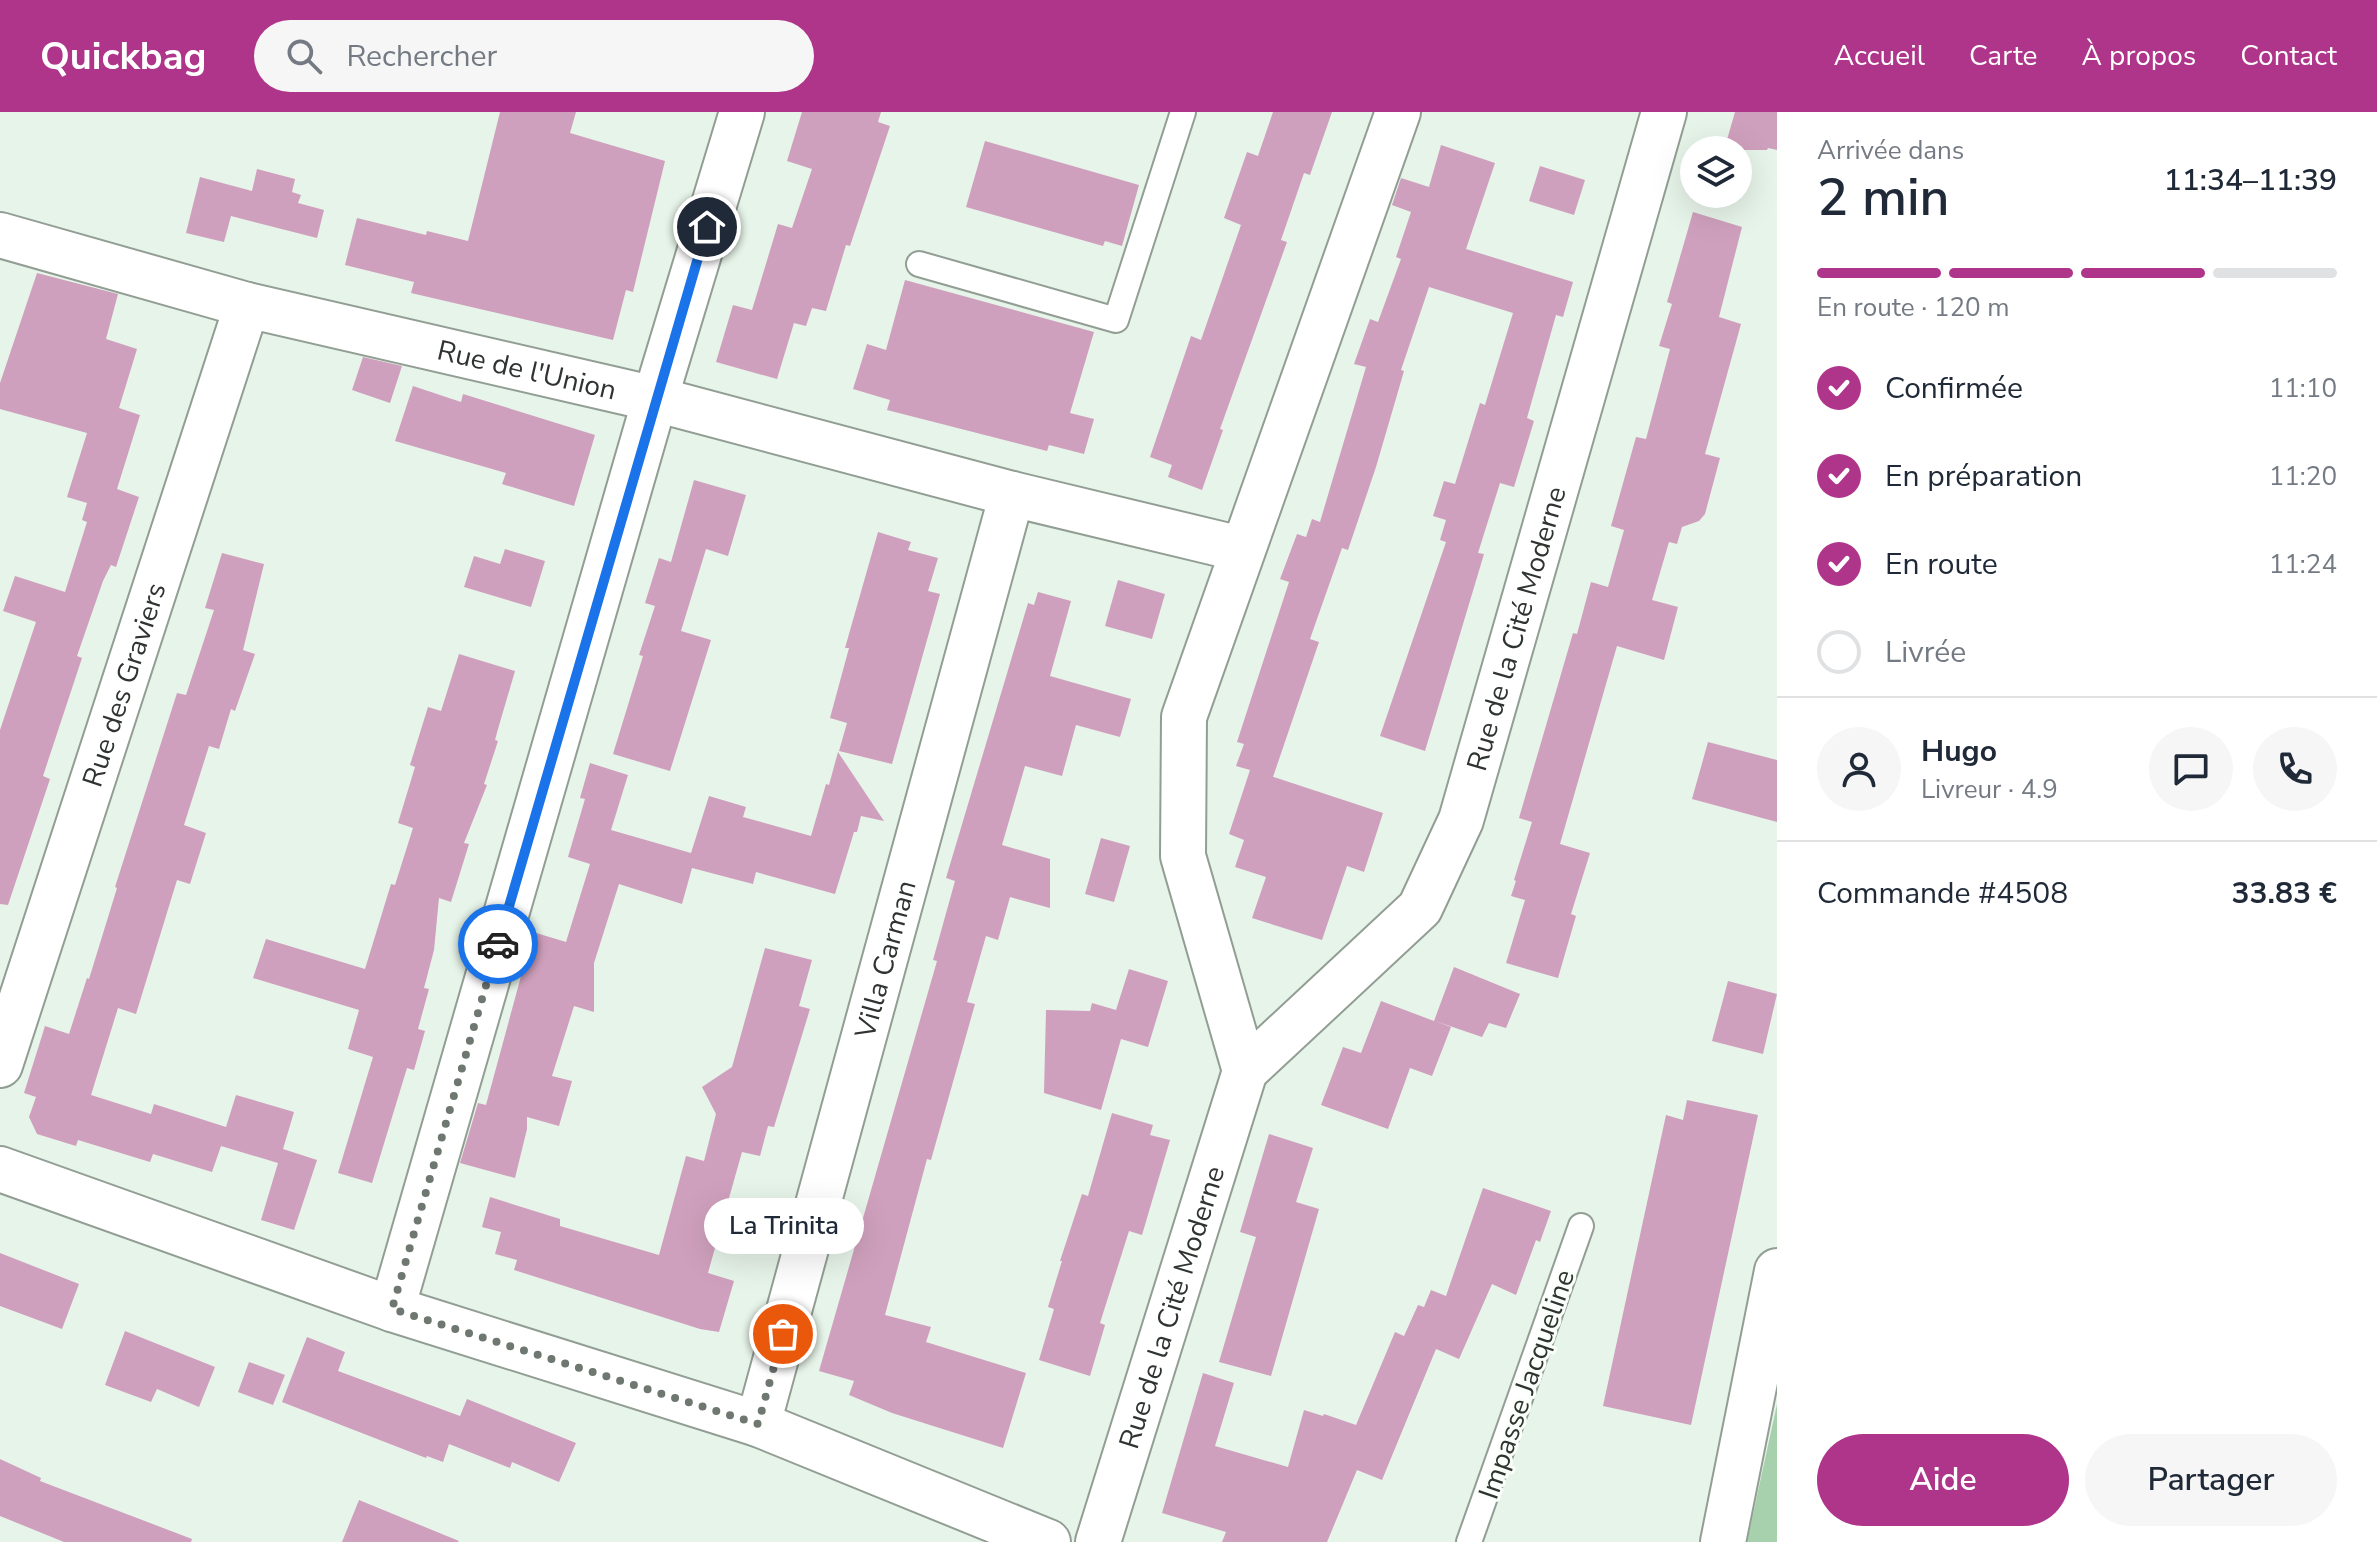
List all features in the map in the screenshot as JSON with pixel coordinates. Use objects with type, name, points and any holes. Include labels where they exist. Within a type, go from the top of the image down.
[{"type":"street","points":[[392,1309],[655,399],[742,112]]},
{"type":"street","points":[[1245,1071],[1183,856],[1184,717],[1398,112]]},
{"type":"street","name":"Rue de la Cité Moderne","points":[[1098,1542],[1245,1071],[1420,908],[1461,820],[1664,112]]},
{"type":"street","name":"Rue de l'Union","points":[[0,235],[247,305],[655,399],[1012,494],[1241,549]]},
{"type":"street","name":"Rue des Graviers","points":[[0,1065],[247,305]]},
{"type":"street","name":"Villa Carman","points":[[758,1424],[1012,494]]},
{"type":"street","points":[[0,1169],[392,1309],[758,1424],[1048,1542]]},
{"type":"street","points":[[1723,1542],[1777,1271]]},
{"type":"lane","points":[[919,264],[1116,320],[1183,112]]},
{"type":"lane","name":"Impasse Jacqueline","points":[[1469,1542],[1581,1226]]},
{"type":"green space","points":[[1777,1404],[1777,1542],[1747,1542]]},
{"type":"building","points":[[500,112],[576,112],[570,133],[665,161],[633,292],[626,290],[613,340],[411,293],[414,282],[345,265],[357,218],[426,235],[427,231],[468,241]]},
{"type":"building","points":[[802,112],[881,112],[878,122],[890,126],[850,246],[846,245],[826,311],[812,308],[806,326],[794,323],[777,379],[716,362],[733,305],[752,310],[778,224],[792,228],[812,169],[787,161]]},
{"type":"building","points":[[1273,112],[1332,112],[1310,175],[1304,173],[1281,240],[1287,242],[1220,429],[1223,430],[1202,490],[1168,477],[1172,465],[1150,457],[1191,336],[1201,340],[1241,225],[1224,218],[1247,152],[1258,156]]},
{"type":"building","points":[[1735,112],[1777,112],[1777,150],[1752,150],[1752,136],[1728,136]]},
{"type":"building","points":[[985,141],[1139,185],[1122,246],[1105,241],[1103,246],[966,207]]},
{"type":"building","points":[[1441,145],[1495,163],[1466,249],[1573,282],[1563,317],[1556,315],[1527,418],[1534,421],[1514,487],[1500,483],[1478,553],[1484,554],[1425,751],[1380,736],[1446,542],[1440,540],[1446,520],[1433,516],[1444,481],[1455,484],[1480,403],[1485,405],[1513,313],[1429,287],[1348,550],[1342,548],[1310,639],[1319,642],[1273,777],[1383,813],[1364,872],[1347,866],[1322,940],[1252,918],[1266,877],[1235,867],[1244,840],[1229,834],[1250,770],[1236,766],[1244,744],[1237,742],[1289,582],[1280,579],[1297,534],[1306,537],[1312,519],[1320,522],[1366,367],[1354,364],[1370,319],[1378,322],[1401,259],[1396,257],[1411,212],[1392,205],[1401,178],[1429,187]]},
{"type":"building","points":[[1540,166],[1585,180],[1574,215],[1529,201]]},
{"type":"building","points":[[257,169],[295,179],[292,192],[301,195],[298,203],[324,210],[317,238],[231,216],[224,242],[186,233],[200,177],[252,191]]},
{"type":"building","points":[[1693,212],[1742,227],[1719,317],[1741,324],[1705,454],[1720,458],[1705,514],[1699,521],[1682,527],[1677,544],[1669,542],[1652,600],[1678,607],[1664,660],[1617,646],[1560,844],[1590,853],[1571,914],[1576,916],[1558,978],[1506,963],[1525,900],[1511,896],[1532,822],[1519,818],[1591,582],[1608,587],[1624,530],[1611,526],[1636,437],[1646,439],[1670,349],[1659,346],[1672,304],[1667,302]]},
{"type":"building","points":[[37,273],[118,294],[106,339],[137,349],[119,408],[140,415],[117,489],[139,497],[116,567],[111,565],[103,581],[77,656],[82,658],[43,776],[50,779],[8,905],[0,904],[0,730],[36,622],[3,611],[15,576],[65,592],[87,522],[82,520],[87,503],[67,497],[87,433],[0,409],[0,383]]},
{"type":"building","points":[[905,280],[1094,332],[1070,413],[1094,419],[1084,454],[1049,445],[1047,451],[887,410],[890,400],[853,389],[867,344],[886,350]]},
{"type":"building","points":[[363,357],[402,366],[390,403],[352,390]]},
{"type":"building","points":[[413,386],[461,402],[463,394],[595,435],[574,506],[502,484],[506,473],[395,441]]},
{"type":"building","points":[[694,480],[746,495],[728,556],[706,549],[681,631],[711,640],[670,771],[613,754],[655,606],[645,603],[659,558],[671,562]]},
{"type":"building","points":[[878,532],[911,542],[908,550],[938,558],[928,591],[940,594],[892,764],[839,751],[847,723],[830,718],[849,648],[845,648]]},
{"type":"building","points":[[505,549],[545,561],[531,607],[464,587],[474,556],[500,564]]},
{"type":"building","points":[[222,553],[264,564],[243,650],[255,654],[235,711],[231,709],[219,749],[209,746],[184,825],[206,833],[190,884],[177,880],[136,1014],[118,1008],[91,1095],[151,1114],[154,1104],[226,1127],[236,1095],[294,1112],[283,1149],[317,1160],[294,1230],[261,1220],[278,1163],[221,1146],[212,1172],[153,1154],[150,1162],[78,1140],[76,1146],[37,1134],[29,1117],[36,1097],[24,1093],[45,1026],[69,1034],[89,979],[177,693],[186,695],[214,610],[205,608]]},
{"type":"building","points":[[1118,580],[1165,594],[1152,639],[1105,626]]},
{"type":"building","points":[[1038,592],[1071,601],[1050,676],[1131,699],[1120,737],[1076,725],[1062,776],[1025,766],[1002,845],[1050,859],[1050,908],[1010,897],[998,940],[986,936],[967,1002],[975,1004],[931,1160],[927,1159],[885,1315],[931,1327],[926,1342],[1026,1373],[1003,1448],[892,1413],[849,1395],[854,1381],[819,1371],[937,961],[933,960],[955,881],[946,878],[1028,603],[1034,605]]},
{"type":"building","points":[[459,654],[515,671],[484,784],[487,785],[464,843],[469,844],[451,902],[439,898],[434,950],[424,988],[429,989],[418,1029],[425,1031],[414,1070],[407,1068],[372,1183],[338,1173],[373,1057],[348,1049],[359,1010],[253,978],[266,939],[365,969],[391,884],[395,885],[413,828],[398,823],[415,767],[410,765],[428,707],[441,711]]},
{"type":"building","points":[[1708,742],[1777,760],[1777,822],[1692,799]]},
{"type":"building","points":[[838,752],[884,821],[861,816],[835,894],[756,872],[753,884],[692,868],[682,904],[619,884],[594,963],[594,1012],[574,1006],[552,1076],[572,1081],[559,1126],[527,1117],[515,1178],[460,1163],[478,1103],[486,1105],[533,932],[566,942],[590,864],[568,857],[585,799],[580,798],[590,763],[628,775],[611,830],[691,853],[709,796],[746,807],[743,817],[811,836]]},
{"type":"building","points":[[1101,838],[1130,846],[1114,902],[1085,894]]},
{"type":"building","points":[[765,948],[812,960],[799,1006],[810,1009],[774,1127],[768,1126],[760,1156],[742,1152],[729,1198],[708,1273],[734,1281],[719,1332],[700,1329],[514,1270],[517,1260],[495,1254],[501,1232],[482,1227],[490,1197],[560,1219],[560,1226],[659,1255],[686,1156],[704,1161],[716,1114],[702,1087],[732,1067]]},
{"type":"building","points":[[1454,967],[1520,994],[1506,1028],[1489,1023],[1482,1037],[1435,1021],[1451,1027],[1432,1076],[1410,1068],[1388,1129],[1321,1105],[1343,1047],[1361,1053],[1381,1001],[1434,1021]]},
{"type":"building","points":[[1129,969],[1168,981],[1148,1047],[1121,1039],[1101,1110],[1044,1093],[1046,1010],[1090,1011],[1092,1003],[1116,1010]]},
{"type":"building","points":[[1728,981],[1777,994],[1763,1054],[1712,1041]]},
{"type":"building","points":[[1687,1100],[1758,1115],[1691,1425],[1603,1406],[1666,1115],[1683,1120]]},
{"type":"building","points":[[1112,1113],[1153,1125],[1150,1135],[1170,1140],[1142,1235],[1129,1231],[1100,1323],[1105,1325],[1090,1376],[1039,1360],[1054,1309],[1048,1307],[1060,1261],[1082,1194],[1088,1196]]},
{"type":"building","points":[[1269,1134],[1313,1148],[1296,1202],[1319,1209],[1271,1376],[1219,1362],[1256,1237],[1240,1232]]},
{"type":"building","points":[[1483,1188],[1551,1211],[1540,1242],[1536,1240],[1516,1295],[1492,1284],[1459,1359],[1436,1349],[1382,1480],[1357,1470],[1327,1542],[1222,1542],[1226,1532],[1162,1513],[1203,1373],[1234,1383],[1215,1446],[1288,1467],[1304,1410],[1356,1425],[1395,1332],[1404,1336],[1418,1305],[1424,1307],[1431,1290],[1446,1296]]},
{"type":"building","points":[[0,1253],[79,1284],[62,1329],[0,1306]]},
{"type":"building","points":[[125,1331],[215,1367],[199,1407],[157,1389],[151,1402],[105,1385]]},
{"type":"building","points":[[307,1337],[345,1352],[338,1371],[460,1416],[467,1399],[576,1443],[559,1482],[512,1462],[510,1468],[449,1444],[443,1462],[426,1458],[282,1402]]},
{"type":"building","points":[[249,1362],[285,1375],[273,1405],[238,1392]]},
{"type":"building","points":[[0,1459],[41,1478],[40,1481],[192,1539],[191,1542],[64,1542],[0,1516]]},
{"type":"building","points":[[359,1500],[459,1541],[342,1542]]},
{"type":"way so far","points":[[498,944],[392,1309],[758,1424],[783,1334]]},
{"type":"place","name":"La Trinita","points":[[783,1334]]},
{"type":"route","points":[[498,944],[707,227]]}]
